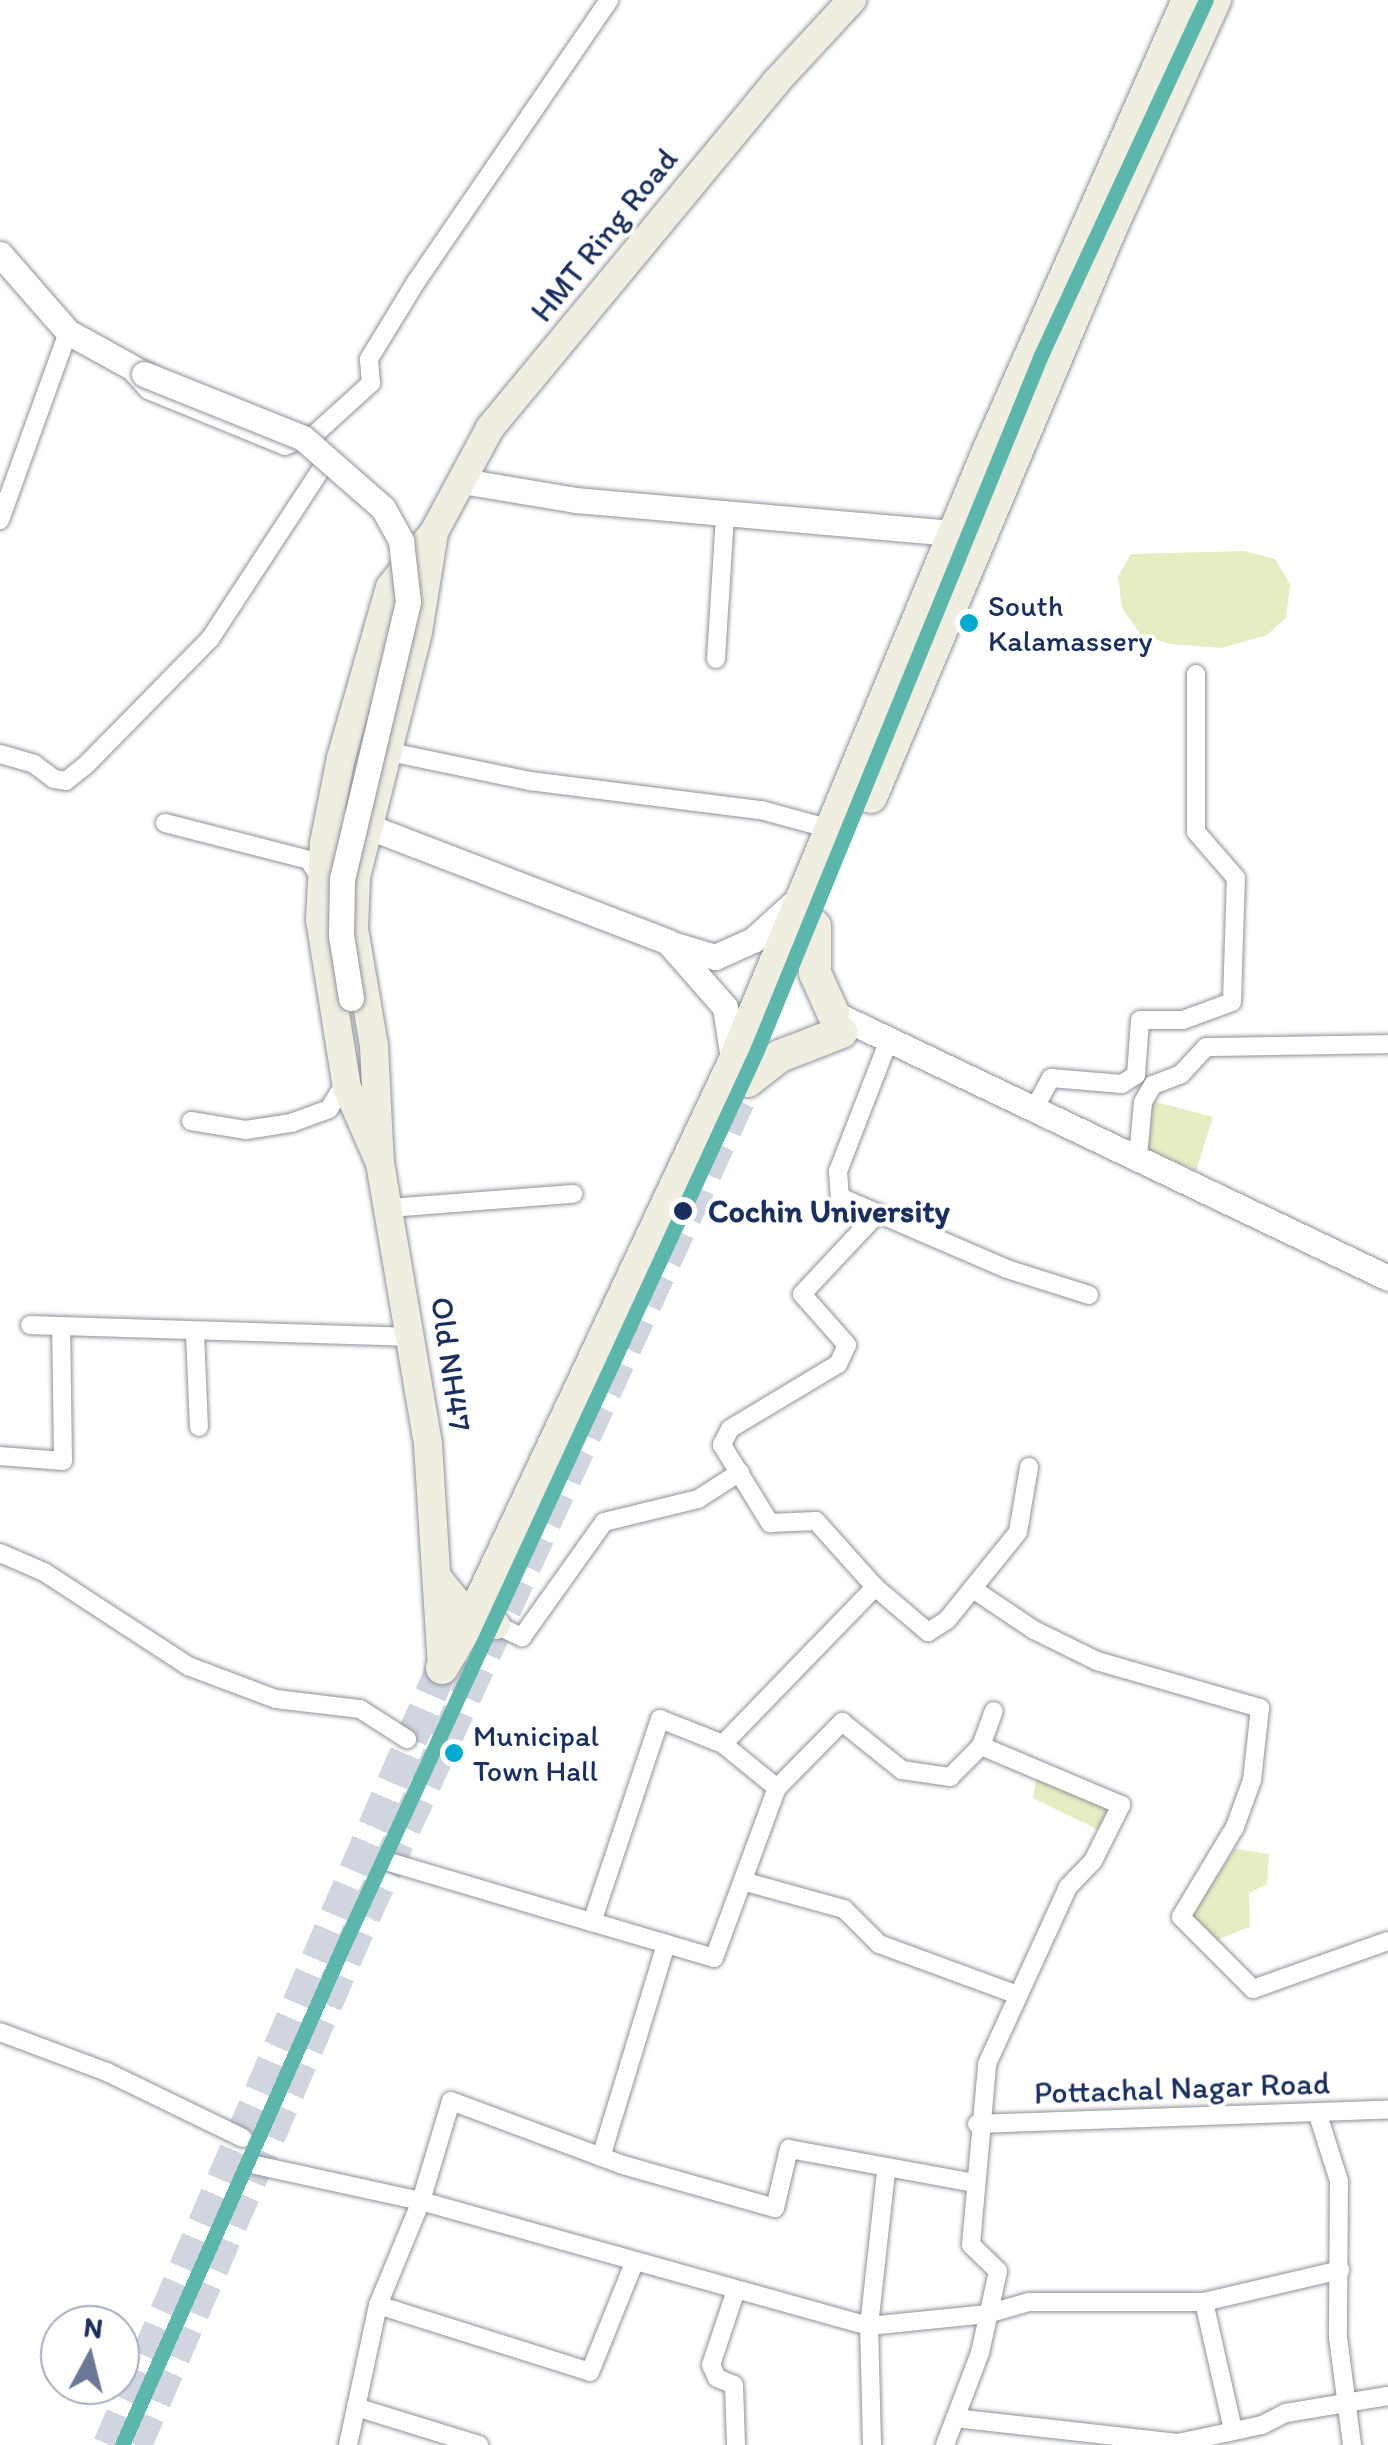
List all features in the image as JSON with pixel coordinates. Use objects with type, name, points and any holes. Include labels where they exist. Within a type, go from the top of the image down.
[{"type":"highway","points":[[771,1002],[815,926],[1188,0]]},
{"type":"highway","points":[[442,1668],[485,1620],[559,1467],[771,1002],[812,884],[954,533],[1088,249],[1215,0]]},
{"type":"highway","points":[[741,1072],[780,1056],[837,1022],[815,973],[815,926]]},
{"type":"main road","name":"HMT Ring Road","points":[[330,811],[390,588],[434,532],[490,428],[776,82],[852,0]]},
{"type":"main road","points":[[0,254],[9,277],[68,332],[136,370],[303,438],[383,508],[401,541],[408,602],[342,879],[341,935],[350,998],[374,1046]]},
{"type":"main road","points":[[462,481],[726,514],[954,533]]},
{"type":"main road","name":"HMT Ring Road","points":[[367,827],[418,632],[434,532]]},
{"type":"main road","points":[[330,811],[714,957],[753,940],[812,884]]},
{"type":"main road","name":"Old NH47","points":[[330,811],[320,920],[347,1085],[380,1163]]},
{"type":"main road","name":"Old NH47","points":[[367,827],[354,929],[374,1046],[380,1163],[413,1337],[442,1668]]},
{"type":"main road","points":[[668,942],[726,1007],[741,1072]]},
{"type":"main road","points":[[340,1052],[350,998]]},
{"type":"main road","points":[[837,1022],[1035,1107],[1388,1278]]},
{"type":"main road","points":[[837,1022],[886,1050],[1388,1296]]},
{"type":"main road","points":[[347,1085],[377,1081]]},
{"type":"main road","points":[[437,1577],[485,1620]]},
{"type":"street","points":[[136,370],[148,390],[285,446],[315,434],[372,383],[370,359],[416,282],[609,0]]},
{"type":"street","points":[[0,520],[68,332]]},
{"type":"street","points":[[0,754],[66,781],[86,764],[210,638],[322,468]]},
{"type":"street","points":[[716,659],[726,514]]},
{"type":"street","points":[[1035,1107],[1051,1078],[1122,1084],[1136,1075],[1140,1020],[1182,1020],[1232,1002],[1236,878],[1196,832],[1196,674]]},
{"type":"street","points":[[385,752],[530,781],[762,810],[835,830]]},
{"type":"street","points":[[165,823],[309,860],[324,884]]},
{"type":"street","points":[[1138,1157],[1142,1102],[1152,1085],[1181,1074],[1206,1046],[1388,1044]]},
{"type":"street","points":[[886,1050],[838,1172],[840,1197],[1006,1269],[1089,1295]]},
{"type":"street","points":[[191,1121],[246,1130],[291,1123],[328,1108],[347,1085]]},
{"type":"street","points":[[389,1208],[573,1194]]},
{"type":"street","points":[[878,1213],[802,1294],[846,1351],[832,1371],[723,1436],[770,1523],[816,1521],[875,1587],[928,1632],[973,1589],[1018,1532],[1029,1467]]},
{"type":"street","points":[[30,1325],[413,1337]]},
{"type":"street","points":[[0,1456],[63,1461],[61,1326]]},
{"type":"street","points":[[195,1333],[199,1427]]},
{"type":"street","points":[[485,1620],[522,1637],[604,1522],[698,1499],[740,1472]]},
{"type":"street","points":[[0,1553],[44,1572],[188,1666],[276,1699],[360,1709],[407,1739]]},
{"type":"street","points":[[724,1744],[875,1587]]},
{"type":"street","points":[[973,1589],[1034,1630],[1097,1661],[1260,1708],[1252,1780],[1235,1827],[1181,1917],[1253,1989],[1388,1941]]},
{"type":"street","points":[[390,1862],[714,1958],[746,1882],[777,1788],[842,1722],[920,1776],[950,1777],[981,1746],[994,1710]]},
{"type":"street","points":[[592,1922],[660,1719],[724,1744],[777,1788]]},
{"type":"street","points":[[945,2445],[988,2314],[998,2270],[971,2245],[978,2124],[987,2064],[1068,1887],[1093,1861],[1121,1805],[981,1746]]},
{"type":"street","points":[[746,1882],[844,1910],[878,1944],[1016,1994]]},
{"type":"street","points":[[601,2157],[666,1944]]},
{"type":"street","points":[[0,2032],[106,2072],[244,2138]]},
{"type":"street","points":[[348,2445],[378,2306],[420,2202],[451,2101],[601,2157],[775,2208],[789,2150],[886,2171],[974,2183]]},
{"type":"street","name":"Pottachal Nagar Road","points":[[978,2124],[1388,2110]]},
{"type":"street","points":[[1318,2114],[1340,2180],[1338,2338],[1352,2445]]},
{"type":"street","points":[[256,2165],[420,2202],[869,2326],[988,2314],[1029,2302],[1204,2302],[1340,2270]]},
{"type":"street","points":[[872,2445],[869,2326],[886,2171]]},
{"type":"street","points":[[378,2306],[590,2372],[634,2263]]},
{"type":"street","points":[[736,2290],[712,2365],[717,2378],[734,2385],[736,2445]]},
{"type":"street","points":[[1204,2302],[1233,2430]]},
{"type":"street","points":[[955,2418],[1178,2443],[1348,2400],[1388,2396]]},
{"type":"street","points":[[356,2408],[479,2445]]},
{"type":"green space","points":[[1244,551],[1275,559],[1290,584],[1286,618],[1267,635],[1221,648],[1170,644],[1141,635],[1122,608],[1118,576],[1131,554]]},
{"type":"green space","points":[[1152,1101],[1213,1117],[1196,1171],[1144,1147]]},
{"type":"green space","points":[[1038,1769],[1126,1810],[1115,1838],[1033,1798]]},
{"type":"green space","points":[[1235,1849],[1269,1854],[1267,1884],[1249,1893],[1250,1927],[1216,1940],[1189,1918]]},
{"type":"tunnel","points":[[136,2445],[365,1915],[748,1081]]},
{"type":"tunnel","points":[[109,2445],[442,1668]]},
{"type":"transit line","points":[[122,2445],[343,1946],[757,1050],[1041,355],[1206,0]]},
{"type":"place","name":"South Kalamassery","points":[[969,623]]},
{"type":"place","name":"Cochin University","points":[[683,1211]]},
{"type":"place","name":"Municipal Town Hall","points":[[454,1753]]}]
